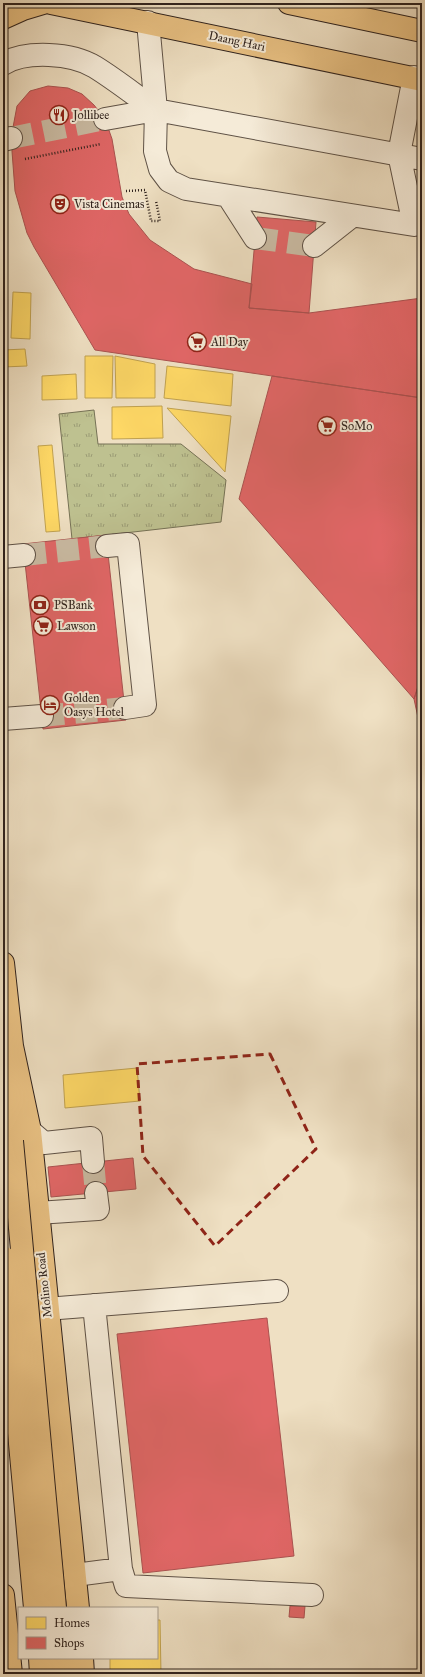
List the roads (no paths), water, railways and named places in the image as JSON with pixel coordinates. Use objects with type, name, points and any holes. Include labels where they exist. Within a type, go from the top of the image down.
[{"type":"main road","points":[[3,18],[23,9],[43,3]]},
{"type":"main road","name":"Daang Hari","points":[[51,3],[418,79]]},
{"type":"main road","points":[[289,3],[422,31]]},
{"type":"main road","name":"Molino Road","points":[[3,963],[12,1046],[30,1131],[46,1309],[78,1607]]},
{"type":"main road","name":"Molino Road","points":[[3,1060],[55,1607]]},
{"type":"main road","points":[[3,1257],[35,1607]]},
{"type":"main road","points":[[3,1595],[4,1621],[11,1674]]},
{"type":"main road","points":[[40,1659],[41,1674]]},
{"type":"main road","points":[[60,1659],[62,1674]]},
{"type":"main road","points":[[82,1659],[84,1674]]},
{"type":"street","points":[[148,22],[156,110],[155,151],[160,168],[169,181],[186,189],[414,225],[399,154],[418,79]]},
{"type":"street","points":[[3,64],[27,55],[49,55],[71,58],[94,66],[156,110]]},
{"type":"street","points":[[104,119],[156,110],[422,159]]},
{"type":"street","points":[[228,196],[255,238]]},
{"type":"street","points":[[314,246],[352,216]]},
{"type":"street","points":[[107,546],[128,544],[145,705],[125,708]]},
{"type":"street","points":[[3,719],[42,716]]},
{"type":"street","points":[[30,1131],[44,1142],[91,1138],[93,1162]]},
{"type":"street","points":[[3,1219],[37,1213],[98,1209],[96,1193]]},
{"type":"street","points":[[3,1275],[43,1276]]},
{"type":"street","points":[[46,1309],[277,1291]]},
{"type":"street","points":[[94,1305],[121,1569],[126,1586],[312,1595]]},
{"type":"street","points":[[75,1575],[121,1569]]},
{"type":"tunnel","points":[[11,138],[105,119]]},
{"type":"tunnel","points":[[255,238],[314,246]]},
{"type":"tunnel","points":[[24,555],[107,546]]},
{"type":"tunnel","points":[[42,716],[125,708]]},
{"type":"tunnel","points":[[93,1162],[96,1193]]},
{"type":"place","name":"Jollibee","points":[[59,115]]},
{"type":"place","name":"Vista Cinemas","points":[[60,204]]},
{"type":"place","name":"All Day","points":[[197,342]]},
{"type":"place","name":"SoMo","points":[[327,426]]},
{"type":"place","name":"PSBank","points":[[40,605]]},
{"type":"place","name":"Lawson","points":[[43,626]]},
{"type":"place","name":"Golden Oasys Hotel","points":[[50,705]]}]
